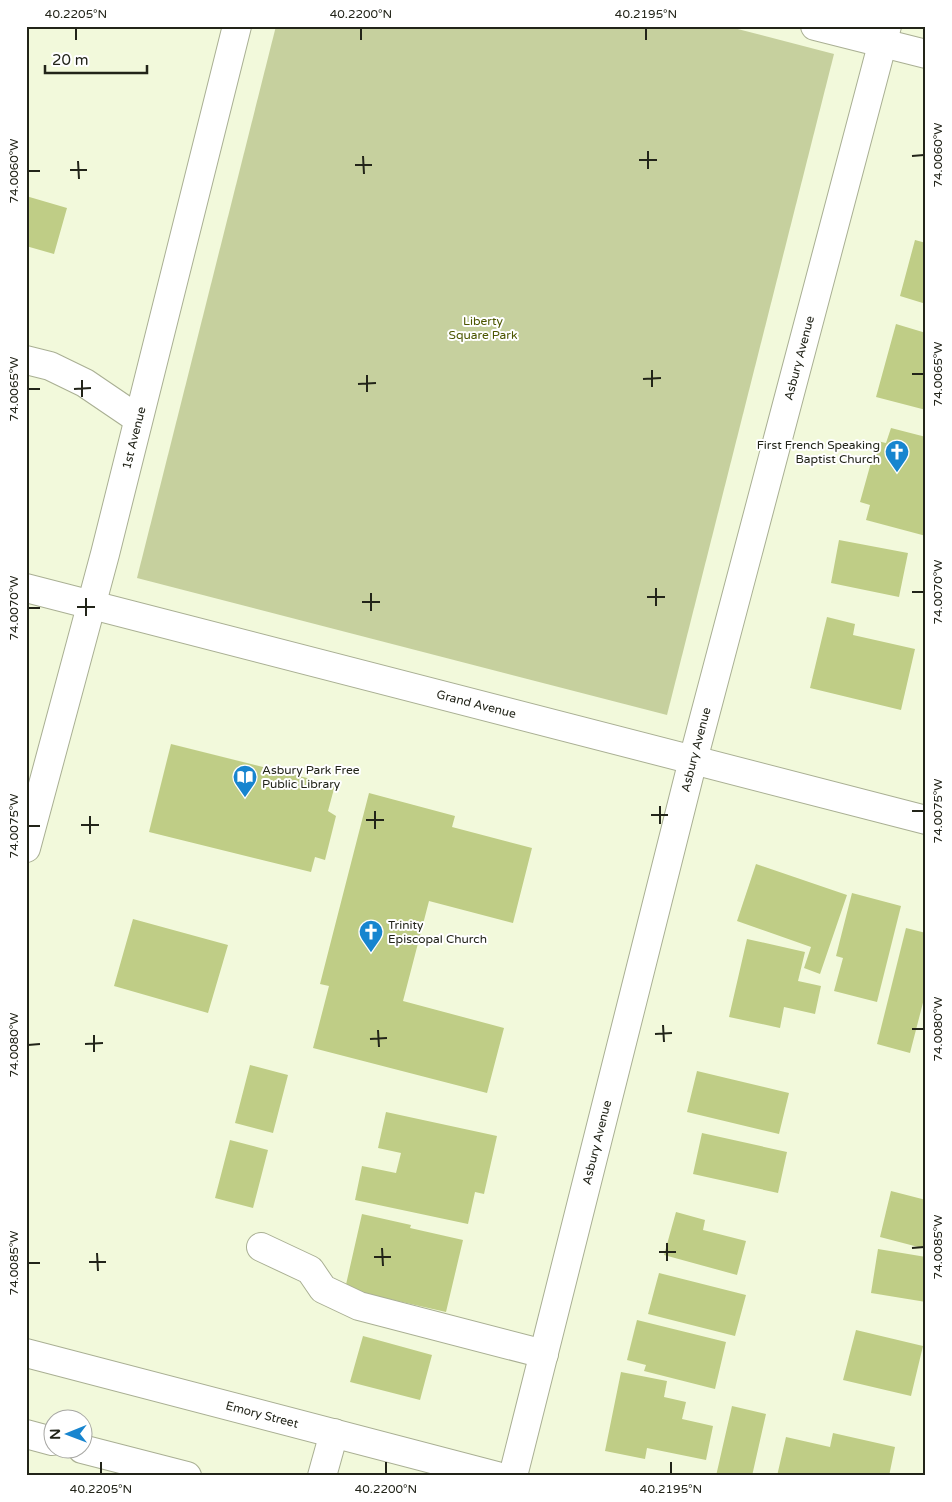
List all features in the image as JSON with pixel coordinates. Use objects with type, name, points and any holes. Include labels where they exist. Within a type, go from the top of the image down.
[{"type":"street","name":"1st Avenue","points":[[26,848],[91,605],[237,26]]},
{"type":"street","points":[[815,26],[885,35],[926,54]]},
{"type":"street","name":"Asbury Avenue","points":[[513,1476],[694,760],[885,35]]},
{"type":"street","points":[[26,360],[50,366],[85,383],[138,419]]},
{"type":"street","name":"Grand Avenue","points":[[26,588],[926,820]]},
{"type":"street","points":[[261,1247],[310,1270],[323,1288],[359,1306],[544,1354]]},
{"type":"street","name":"Emory Street","points":[[26,1352],[497,1476]]},
{"type":"street","points":[[322,1476],[334,1433]]},
{"type":"street","points":[[26,1434],[42,1438]]},
{"type":"street","points":[[92,1451],[188,1476]]},
{"type":"green space","name":"Liberty Square Park","points":[[276,26],[726,26],[834,54],[667,715],[137,578]]},
{"type":"building","points":[[26,196],[67,208],[54,254],[26,246]]},
{"type":"building","points":[[915,240],[926,243],[926,304],[900,296]]},
{"type":"building","points":[[896,324],[926,333],[926,410],[876,397]]},
{"type":"building","name":"First French Speaking Baptist Church","points":[[891,428],[926,437],[926,536],[866,520],[870,505],[860,502],[877,441],[886,443]]},
{"type":"building","points":[[839,540],[908,553],[899,597],[831,583]]},
{"type":"building","points":[[827,617],[855,624],[853,635],[915,649],[901,710],[810,688]]},
{"type":"building","name":"Asbury Park Free Public Library","points":[[171,744],[335,785],[328,811],[336,816],[325,860],[315,857],[311,872],[149,832]]},
{"type":"building","name":"Trinity Episcopal Church","points":[[369,793],[455,816],[452,827],[532,848],[513,923],[429,901],[403,1001],[504,1028],[487,1093],[313,1048],[329,986],[320,984]]},
{"type":"building","points":[[756,864],[847,895],[820,974],[804,968],[811,947],[737,921]]},
{"type":"building","points":[[852,893],[901,906],[877,1002],[834,991],[843,958],[836,956]]},
{"type":"building","points":[[133,919],[228,945],[208,1013],[114,986]]},
{"type":"building","points":[[906,928],[926,933],[926,991],[910,1053],[877,1044]]},
{"type":"building","points":[[747,939],[805,952],[798,981],[821,986],[815,1014],[784,1007],[780,1028],[729,1017]]},
{"type":"building","points":[[250,1065],[288,1075],[273,1133],[235,1123]]},
{"type":"building","points":[[697,1071],[789,1093],[779,1134],[687,1112]]},
{"type":"building","points":[[386,1112],[497,1136],[484,1194],[475,1192],[468,1224],[355,1200],[362,1166],[396,1173],[401,1153],[378,1148]]},
{"type":"building","points":[[702,1133],[787,1152],[778,1193],[693,1174]]},
{"type":"building","points":[[230,1140],[268,1150],[253,1208],[215,1198]]},
{"type":"building","points":[[891,1191],[926,1200],[926,1249],[880,1237]]},
{"type":"building","points":[[676,1212],[705,1220],[703,1230],[746,1241],[737,1275],[664,1255]]},
{"type":"building","points":[[362,1214],[411,1225],[410,1228],[463,1240],[446,1312],[345,1289]]},
{"type":"building","points":[[878,1249],[926,1257],[926,1302],[871,1293]]},
{"type":"building","points":[[659,1273],[746,1295],[735,1336],[648,1314]]},
{"type":"building","points":[[637,1320],[726,1342],[715,1389],[644,1371],[646,1365],[627,1360]]},
{"type":"building","points":[[856,1330],[923,1346],[911,1396],[843,1380]]},
{"type":"building","points":[[363,1336],[432,1355],[420,1400],[350,1382]]},
{"type":"building","points":[[621,1372],[667,1381],[664,1397],[686,1402],[682,1419],[713,1426],[706,1460],[647,1448],[645,1459],[605,1451]]},
{"type":"building","points":[[732,1406],[766,1414],[752,1476],[716,1476]]},
{"type":"building","points":[[833,1433],[895,1447],[889,1476],[777,1476],[786,1437],[830,1447]]},
{"type":"place","name":"First French Speaking Baptist Church","points":[[897,473]]},
{"type":"place","name":"Asbury Park Free Public Library","points":[[245,798]]},
{"type":"place","name":"Trinity Episcopal Church","points":[[371,953]]}]
